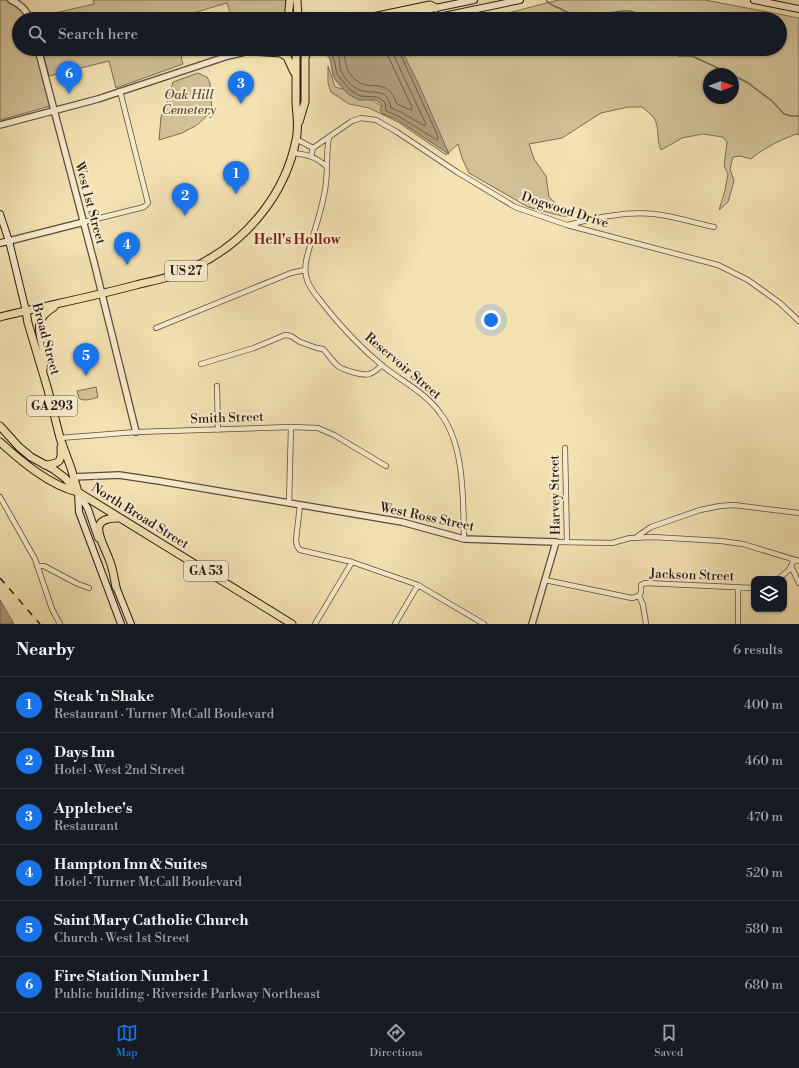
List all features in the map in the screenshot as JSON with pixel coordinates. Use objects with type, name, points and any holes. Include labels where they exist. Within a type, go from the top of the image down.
[{"type":"main road","points":[[289,12],[290,0]]},
{"type":"main road","points":[[416,12],[474,0]]},
{"type":"main road","points":[[754,0],[799,9]]},
{"type":"main road","points":[[463,12],[517,1]]},
{"type":"main road","points":[[396,12],[430,5],[436,8]]},
{"type":"main road","points":[[284,56],[289,60],[295,74]]},
{"type":"main road","name":"US 27","points":[[0,317],[103,294],[176,275],[196,266],[227,248],[249,229],[265,210],[282,180],[296,139],[296,56]]},
{"type":"main road","points":[[297,128],[305,102],[305,56]]},
{"type":"main road","name":"Broad Street","points":[[0,214],[9,241],[28,324],[60,438],[78,492]]},
{"type":"main road","points":[[0,243],[9,241]]},
{"type":"main road","points":[[42,373],[45,356],[39,324],[45,312],[58,304]]},
{"type":"main road","name":"GA 53","points":[[0,426],[9,437],[31,457],[65,478],[78,492]]},
{"type":"main road","points":[[44,465],[55,464],[60,460],[60,438]]},
{"type":"main road","name":"GA 53","points":[[0,443],[44,477],[69,490],[78,492]]},
{"type":"main road","name":"North Broad Street","points":[[78,492],[292,624]]},
{"type":"main road","name":"GA 293","points":[[78,492],[88,509],[131,624]]},
{"type":"main road","name":"GA 293","points":[[78,492],[79,512],[121,624]]},
{"type":"main road","points":[[116,587],[110,561],[99,528],[105,519],[120,518]]},
{"type":"street","points":[[11,0],[22,6],[27,12]]},
{"type":"street","name":"West 1st Street","points":[[40,56],[103,294],[136,432]]},
{"type":"street","points":[[0,125],[120,91],[228,56]]},
{"type":"street","points":[[9,241],[147,206],[148,203],[120,91]]},
{"type":"street","name":"Dogwood Drive","points":[[313,148],[352,120],[361,118],[376,120],[515,207],[567,225],[718,265],[748,280],[780,303],[799,320]]},
{"type":"street","points":[[156,328],[291,273],[305,270],[324,198],[328,136]]},
{"type":"street","points":[[296,139],[313,148],[311,156]]},
{"type":"street","points":[[292,153],[311,156],[326,166]]},
{"type":"street","points":[[567,225],[604,218],[641,214],[665,216],[714,227]]},
{"type":"street","name":"Reservoir Street","points":[[305,270],[309,286],[342,328],[382,365],[424,394],[441,413],[451,433],[458,457],[464,539]]},
{"type":"street","points":[[201,364],[254,348],[285,335],[291,336],[300,342],[323,349],[337,365],[345,370],[368,375],[373,373],[382,365]]},
{"type":"street","points":[[217,386],[218,430]]},
{"type":"street","points":[[289,503],[291,427]]},
{"type":"street","name":"Smith Street","points":[[60,438],[136,432],[291,427],[318,428],[327,431],[386,466]]},
{"type":"street","points":[[0,443],[9,437]]},
{"type":"street","name":"Harvey Street","points":[[565,448],[567,542]]},
{"type":"street","name":"West Ross Street","points":[[74,477],[119,475],[132,477],[402,522],[464,539],[612,543],[635,538],[653,537],[733,542],[796,561]]},
{"type":"street","points":[[0,497],[16,524],[37,566],[52,609],[60,624]]},
{"type":"street","points":[[300,505],[296,540],[298,549],[352,562],[418,585],[478,623],[484,624]]},
{"type":"street","points":[[635,538],[651,527],[700,510],[720,506],[734,505],[799,513]]},
{"type":"street","name":"Harvey Street","points":[[532,624],[556,542]]},
{"type":"street","points":[[782,576],[796,561]]},
{"type":"street","points":[[315,624],[352,562]]},
{"type":"street","points":[[37,566],[44,566],[78,584],[89,588]]},
{"type":"street","points":[[791,566],[799,583]]},
{"type":"street","name":"Jackson Street","points":[[545,580],[632,598],[639,596],[641,592],[641,585],[645,583],[751,588]]},
{"type":"street","points":[[394,624],[418,585]]},
{"type":"street","points":[[738,588],[738,624]]},
{"type":"street","points":[[639,596],[643,605],[646,624]]},
{"type":"green space","points":[[6,0],[13,3],[23,12],[12,12],[12,56],[37,56],[50,106],[0,120],[0,1]]},
{"type":"green space","points":[[93,0],[288,0],[287,12],[230,12],[227,3],[196,12],[59,12],[94,4]]},
{"type":"green space","points":[[558,0],[705,0],[768,12],[512,12]]},
{"type":"green space","points":[[787,16],[799,18],[799,135],[796,134],[772,145],[751,159],[740,156],[733,157],[730,169],[734,181],[728,202],[719,210],[728,174],[724,166],[727,142],[723,137],[703,134],[682,138],[661,150],[656,122],[654,118],[642,107],[628,107],[601,113],[562,138],[529,144],[534,159],[546,176],[549,197],[565,212],[575,217],[562,216],[528,207],[469,173],[462,158],[458,144],[446,155],[398,122],[369,108],[349,104],[331,92],[328,83],[328,66],[335,87],[363,94],[384,108],[392,56],[787,56]]},
{"type":"green space","points":[[44,56],[182,56],[183,64],[116,88],[109,61],[49,76]]},
{"type":"green space","name":"Oak Hill Cemetery","points":[[198,73],[207,77],[210,83],[212,111],[197,125],[182,133],[159,140],[161,117],[173,82]]},
{"type":"green space","points":[[96,387],[98,397],[86,400],[79,398],[77,391]]},
{"type":"water","points":[[328,56],[404,56],[449,154],[396,119],[383,114],[380,110],[382,105],[376,100],[359,100],[348,94],[333,76],[330,59]]},
{"type":"water","points":[[0,600],[14,624],[0,624]]},
{"type":"waterway","points":[[546,0],[552,5],[568,12]]},
{"type":"waterway","points":[[614,12],[634,12]]},
{"type":"waterway","points":[[679,56],[692,56]]},
{"type":"waterway","points":[[692,56],[718,68]]},
{"type":"waterway","points":[[739,78],[772,101],[784,114],[799,116]]},
{"type":"railway","points":[[0,578],[40,624]]},
{"type":"place","name":"Fire Station Number 1","points":[[69,94]]},
{"type":"place","name":"Applebee's","points":[[241,104]]},
{"type":"place","name":"Steak 'n Shake","points":[[236,194]]},
{"type":"place","name":"Days Inn","points":[[185,216]]},
{"type":"place","name":"Hampton Inn & Suites","points":[[127,265]]},
{"type":"place","name":"Saint Mary Catholic Church","points":[[86,376]]},
{"type":"district","name":"Hell's Hollow","points":[[297,240]]}]
